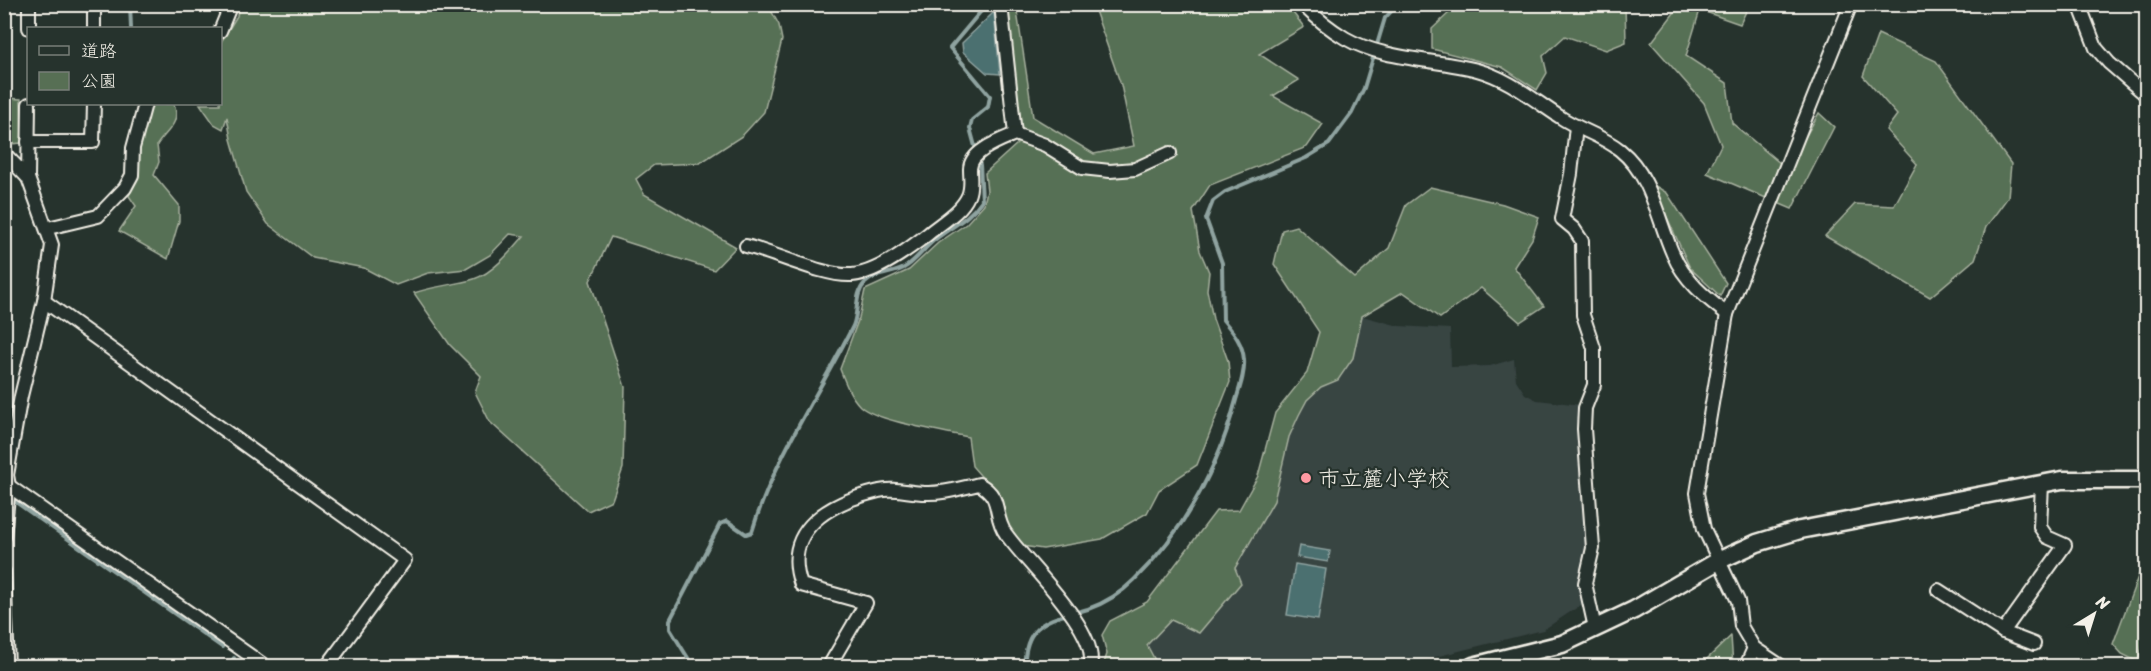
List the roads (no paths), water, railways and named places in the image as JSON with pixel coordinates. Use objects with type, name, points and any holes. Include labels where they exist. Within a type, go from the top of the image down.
[{"type":"street","points":[[29,4],[29,27]]},
{"type":"street","points":[[94,4],[94,27]]},
{"type":"street","points":[[222,27],[231,4]]},
{"type":"street","points":[[1001,4],[1015,134]]},
{"type":"street","points":[[1302,4],[1345,39],[1389,53],[1477,70],[1502,78],[1576,126],[1619,149],[1644,179],[1672,254],[1683,274],[1705,297],[1727,314]]},
{"type":"street","points":[[1781,666],[1754,648],[1741,626],[1738,601],[1704,529],[1697,493],[1727,314],[1851,4]]},
{"type":"street","points":[[2079,4],[2096,48],[2109,63],[2146,95]]},
{"type":"street","points":[[4,537],[7,478],[21,396],[45,301],[52,245],[48,228],[39,213],[28,178],[29,105]]},
{"type":"street","points":[[28,142],[93,142],[93,105]]},
{"type":"street","points":[[48,228],[98,216],[125,188],[132,175],[133,148],[145,105]]},
{"type":"street","points":[[1576,126],[1571,174],[1562,219],[1574,229],[1582,241],[1583,315],[1594,348],[1594,385],[1585,408],[1584,429],[1593,548],[1585,583],[1595,628]]},
{"type":"street","points":[[1015,134],[1045,145],[1082,168],[1110,171],[1135,169],[1170,153]]},
{"type":"street","points":[[746,246],[834,273],[851,275],[861,273],[902,254],[961,207],[971,183],[970,167],[976,157],[1015,134]]},
{"type":"street","points":[[4,153],[28,178]]},
{"type":"street","points":[[45,301],[405,560],[327,666]]},
{"type":"street","points":[[7,478],[265,666]]},
{"type":"street","points":[[1476,666],[1562,644],[1635,610],[1718,561],[1757,543],[1800,530],[2062,480],[2146,480]]},
{"type":"street","points":[[829,666],[866,603],[801,585],[796,569],[796,551],[817,515],[880,490],[939,493],[979,484],[990,490],[999,507],[1000,524],[1006,534],[1035,566],[1077,623],[1092,650],[1090,666]]},
{"type":"street","points":[[2003,632],[2065,545],[2047,537],[2040,526],[2042,484]]},
{"type":"street","points":[[4,572],[8,666]]},
{"type":"street","points":[[1938,590],[2003,632],[2034,644]]},
{"type":"street","points":[[1746,666],[1754,648]]},
{"type":"water","points":[[994,12],[1000,74],[987,73],[963,52],[962,43]]},
{"type":"water","points":[[1299,546],[1330,551],[1328,562],[1297,557]]},
{"type":"water","points":[[1295,564],[1326,569],[1318,620],[1287,615]]},
{"type":"waterway","points":[[130,4],[131,27]]},
{"type":"waterway","points":[[693,666],[670,629],[670,620],[720,524],[727,521],[746,534],[752,532],[772,478],[853,326],[862,287],[869,279],[907,266],[933,241],[967,217],[982,200],[980,165],[970,128],[972,120],[988,107],[990,96],[950,48],[987,4]]},
{"type":"waterway","points":[[1024,666],[1029,640],[1039,627],[1052,619],[1094,607],[1123,590],[1168,541],[1197,497],[1220,450],[1242,380],[1244,365],[1240,343],[1223,320],[1222,263],[1206,219],[1213,201],[1225,192],[1306,158],[1329,144],[1352,113],[1364,88],[1385,18],[1398,4]]},
{"type":"waterway","points":[[13,500],[222,647]]},
{"type":"waterway","points":[[229,666],[234,658]]},
{"type":"waterway","points":[[541,660],[629,666]]},
{"type":"waterway","points":[[652,666],[681,661],[692,665]]},
{"type":"place","name":"市立麓小学校","points":[[1306,478]]}]
